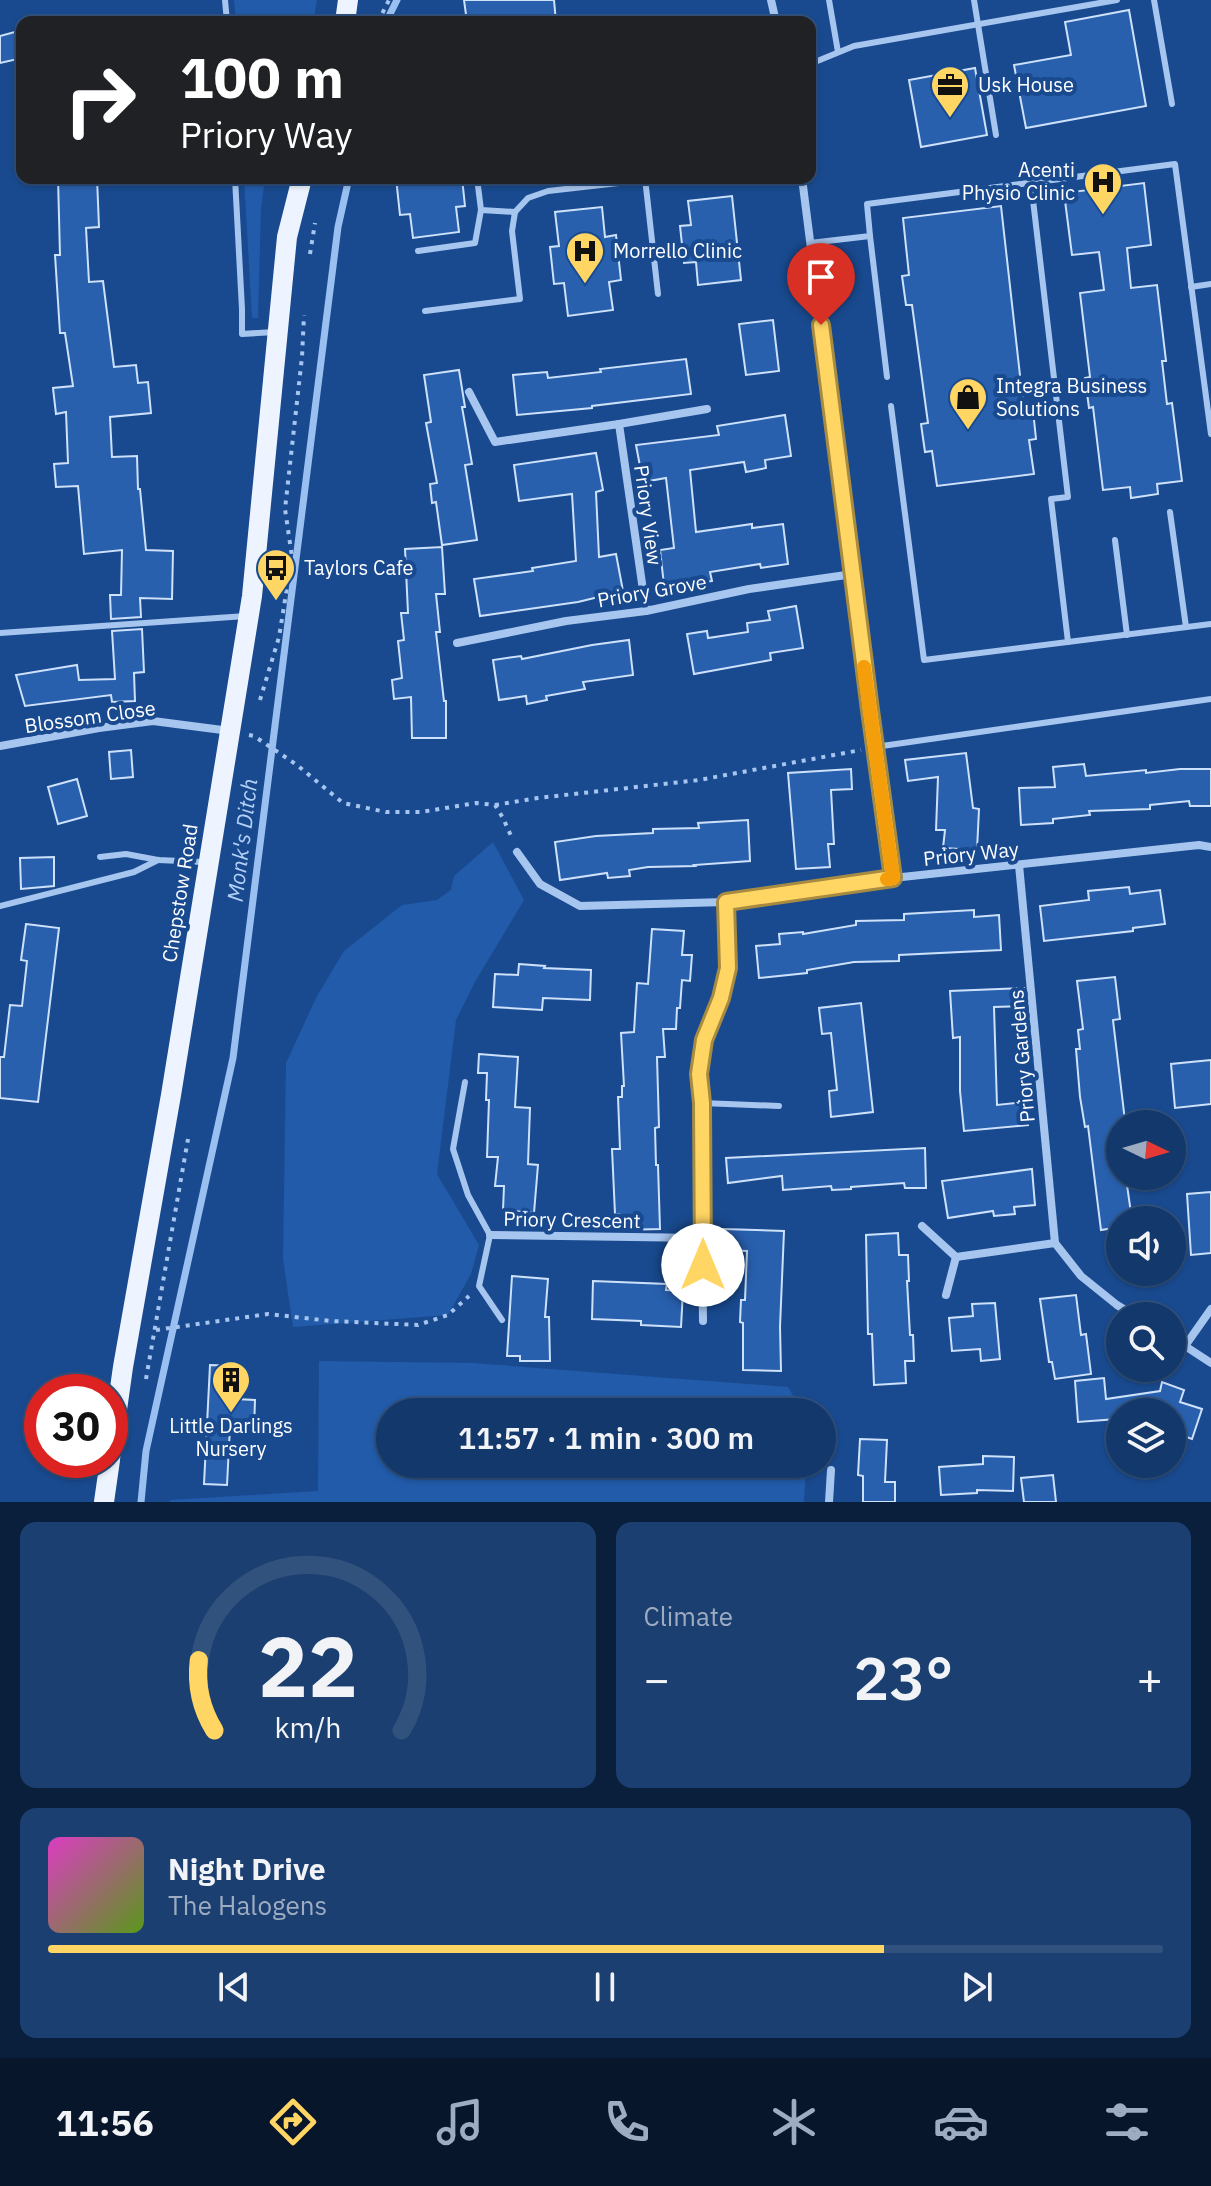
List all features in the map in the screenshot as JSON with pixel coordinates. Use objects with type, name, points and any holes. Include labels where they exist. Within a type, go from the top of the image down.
[{"type":"main road","name":"Chepstow Road","points":[[122,1374],[249,616],[287,237],[300,184]]},
{"type":"main road","name":"Chepstow Road","points":[[104,1502],[107,1478]]},
{"type":"street","points":[[803,184],[893,878]]},
{"type":"street","points":[[469,392],[495,442],[707,409]]},
{"type":"street","name":"Priory View","points":[[619,424],[646,611]]},
{"type":"street","name":"Priory Grove","points":[[457,643],[566,621],[646,611],[749,589],[853,574]]},
{"type":"street","name":"Blossom Close","points":[[0,746],[153,721],[231,731]]},
{"type":"street","name":"Priory Way","points":[[517,852],[540,884],[580,906],[726,902],[893,878],[1199,845],[1211,847]]},
{"type":"street","name":"Priory Gardens","points":[[1019,865],[1055,1243]]},
{"type":"street","points":[[703,1321],[702,1103],[699,1074],[704,1040],[721,998],[728,968],[726,902]]},
{"type":"street","points":[[922,1226],[956,1257]]},
{"type":"street","name":"Priory Crescent","points":[[490,1235],[702,1238]]},
{"type":"street","points":[[956,1257],[1055,1243],[1081,1276],[1113,1302]]},
{"type":"street","points":[[946,1295],[956,1257]]},
{"type":"street","points":[[1186,1345],[1211,1309]]},
{"type":"street","points":[[1186,1347],[1211,1363]]},
{"type":"street","points":[[829,1502],[830,1478]]},
{"type":"lane","points":[[829,0],[838,52]]},
{"type":"lane","points":[[974,0],[996,135]]},
{"type":"lane","points":[[816,61],[854,46],[1117,0]]},
{"type":"lane","points":[[1154,0],[1172,104]]},
{"type":"lane","points":[[887,377],[867,204],[1175,164],[1211,434]]},
{"type":"lane","points":[[1031,183],[1068,497],[1051,499],[1068,642]]},
{"type":"lane","points":[[235,184],[242,334],[278,331]]},
{"type":"lane","points":[[418,251],[475,243],[481,210],[478,184]]},
{"type":"lane","points":[[425,311],[520,299],[512,231],[515,212],[528,198],[579,184]]},
{"type":"lane","points":[[647,184],[658,294]]},
{"type":"lane","points":[[481,210],[515,212]]},
{"type":"lane","points":[[810,243],[870,236]]},
{"type":"lane","points":[[1191,287],[1211,284]]},
{"type":"lane","points":[[891,406],[924,660],[1211,624]]},
{"type":"lane","points":[[1170,512],[1186,627]]},
{"type":"lane","points":[[1115,540],[1127,635]]},
{"type":"lane","points":[[0,633],[249,616]]},
{"type":"lane","points":[[875,747],[1211,699]]},
{"type":"lane","points":[[100,857],[126,854],[158,860],[210,863]]},
{"type":"lane","points":[[0,906],[134,872],[158,860]]},
{"type":"lane","points":[[465,1082],[453,1149],[468,1195],[490,1235],[479,1286],[502,1320]]},
{"type":"lane","points":[[702,1103],[779,1106]]},
{"type":"path","points":[[256,737],[343,803],[386,812],[421,812],[476,803],[495,805],[699,780],[875,747]]},
{"type":"path","points":[[495,805],[517,852]]},
{"type":"path","points":[[155,1330],[268,1314],[418,1325],[448,1315],[479,1286]]},
{"type":"shaded area","points":[[234,0],[317,0],[314,16],[235,16]]},
{"type":"shaded area","points":[[244,184],[264,184],[258,318],[252,318]]},
{"type":"shaded area","points":[[493,842],[524,900],[456,1020],[437,1174],[479,1245],[471,1274],[448,1315],[293,1327],[283,1259],[286,1063],[317,996],[344,951],[402,905],[437,900],[451,890],[454,876]]},
{"type":"shaded area","points":[[319,1361],[473,1363],[788,1387],[795,1398],[376,1398],[376,1478],[805,1478],[804,1502],[170,1502],[318,1491]]},
{"type":"building","points":[[464,0],[554,0],[555,16],[466,16]]},
{"type":"building","points":[[1129,10],[1146,106],[1026,128],[1014,65],[1071,55],[1065,22]]},
{"type":"building","points":[[16,32],[16,59],[0,63],[0,36]]},
{"type":"building","name":"Usk House","points":[[975,68],[987,135],[921,147],[909,80]]},
{"type":"building","points":[[1144,183],[1151,245],[1127,248],[1131,288],[1157,285],[1166,361],[1162,361],[1167,404],[1172,403],[1182,481],[1157,484],[1158,494],[1131,498],[1130,487],[1103,490],[1093,407],[1089,408],[1085,378],[1090,377],[1080,293],[1104,290],[1099,252],[1072,255],[1064,193]]},
{"type":"building","points":[[58,184],[97,184],[99,227],[86,228],[89,282],[103,281],[114,367],[136,365],[138,383],[148,382],[151,413],[110,417],[112,457],[137,456],[146,550],[173,551],[172,599],[140,598],[141,617],[111,619],[110,595],[121,595],[122,550],[84,554],[78,486],[56,487],[54,464],[68,463],[66,412],[56,414],[53,388],[73,386],[65,333],[60,333],[55,255],[60,255]]},
{"type":"building","points":[[397,184],[463,184],[465,206],[456,207],[459,232],[413,238],[410,214],[400,215]]},
{"type":"building","points":[[732,196],[741,280],[698,285],[696,262],[684,263],[680,226],[691,225],[688,201]]},
{"type":"building","points":[[1001,206],[1024,411],[1033,410],[1036,439],[1029,440],[1034,474],[937,486],[932,451],[925,452],[921,424],[928,423],[912,305],[906,305],[902,276],[909,275],[903,218]]},
{"type":"building","points":[[602,207],[605,237],[616,235],[621,280],[609,282],[613,310],[568,316],[564,283],[554,284],[550,247],[559,246],[555,212]]},
{"type":"building","points":[[773,320],[779,371],[746,375],[739,324]]},
{"type":"building","points":[[686,359],[691,394],[517,415],[513,375],[547,372],[548,378]]},
{"type":"building","points":[[459,370],[472,464],[465,465],[477,540],[442,545],[436,502],[432,503],[430,484],[437,483],[426,423],[431,422],[424,375]]},
{"type":"building","points":[[785,415],[791,456],[765,460],[766,468],[746,472],[744,462],[690,470],[696,532],[752,524],[752,528],[783,524],[788,564],[761,568],[760,564],[710,572],[712,581],[664,585],[660,550],[674,548],[666,478],[643,482],[636,445],[719,435],[717,426]]},
{"type":"building","points":[[596,453],[603,490],[596,492],[599,557],[616,554],[623,591],[578,602],[480,616],[474,579],[576,561],[572,494],[519,501],[514,465]]},
{"type":"building","points":[[442,547],[445,594],[436,594],[440,632],[436,632],[446,701],[446,738],[412,738],[411,697],[394,699],[392,680],[402,678],[398,641],[404,640],[401,613],[408,613],[405,549]]},
{"type":"building","points":[[796,606],[803,648],[770,653],[771,660],[694,674],[687,634],[707,631],[708,638],[748,632],[747,623],[770,620],[768,611]]},
{"type":"building","points":[[142,629],[144,672],[134,673],[135,701],[112,702],[111,695],[25,706],[16,675],[77,665],[79,680],[115,679],[112,631]]},
{"type":"building","points":[[629,640],[633,675],[583,682],[585,689],[546,696],[547,700],[527,704],[526,696],[499,700],[493,660],[521,656],[522,659]]},
{"type":"building","points":[[131,750],[133,777],[111,779],[109,752]]},
{"type":"building","points":[[966,753],[973,808],[979,809],[977,850],[943,848],[945,830],[936,830],[938,777],[908,781],[905,760]]},
{"type":"building","points":[[1084,764],[1086,776],[1146,770],[1146,773],[1211,769],[1211,806],[1190,806],[1189,801],[1150,805],[1150,809],[1089,811],[1090,815],[1053,819],[1053,823],[1021,825],[1019,788],[1055,787],[1053,767]]},
{"type":"building","points":[[851,769],[852,789],[831,790],[834,844],[828,844],[830,867],[796,869],[788,773]]},
{"type":"building","points":[[77,779],[87,816],[58,824],[48,787]]},
{"type":"building","points":[[748,820],[750,861],[648,867],[629,870],[630,876],[608,878],[607,873],[560,880],[555,842],[653,833],[653,829],[699,828],[698,823]]},
{"type":"building","points":[[54,857],[54,886],[21,889],[20,858]]},
{"type":"building","points":[[1129,887],[1130,894],[1160,890],[1165,924],[1133,928],[1133,931],[1044,941],[1040,906],[1089,900],[1088,891]]},
{"type":"building","points":[[974,910],[974,917],[999,915],[1001,950],[899,955],[899,961],[854,962],[807,970],[807,973],[759,978],[756,946],[780,944],[779,934],[803,934],[856,925],[856,921],[904,920],[904,914]]},
{"type":"building","points":[[26,924],[59,928],[38,1102],[0,1098],[0,1057],[4,1057],[10,1005],[22,1006],[27,961],[21,960]]},
{"type":"building","points":[[652,929],[684,931],[682,955],[692,955],[690,981],[682,980],[676,1029],[663,1029],[665,1057],[657,1057],[659,1127],[655,1128],[660,1229],[619,1230],[619,1214],[615,1214],[612,1149],[620,1149],[618,1097],[622,1097],[624,1086],[621,1033],[634,1032],[637,983],[648,984]]},
{"type":"building","points":[[519,964],[591,970],[590,1000],[543,998],[542,1010],[493,1007],[495,974],[518,975]]},
{"type":"building","points":[[1115,977],[1120,1019],[1113,1020],[1124,1110],[1106,1110],[1106,1190],[1128,1190],[1130,1206],[1106,1206],[1106,1229],[1101,1230],[1088,1126],[1085,1127],[1080,1097],[1076,1049],[1080,1049],[1078,1030],[1083,1029],[1077,981]]},
{"type":"building","points":[[1024,988],[1025,1006],[994,1007],[997,1105],[1026,1102],[1028,1125],[964,1131],[960,1037],[953,1038],[950,991]]},
{"type":"building","points":[[861,1003],[873,1112],[831,1117],[829,1091],[837,1090],[831,1033],[822,1034],[819,1008]]},
{"type":"building","points":[[479,1054],[518,1057],[515,1107],[530,1108],[528,1164],[538,1165],[534,1213],[503,1210],[504,1186],[495,1186],[498,1157],[487,1157],[487,1073],[478,1073]]},
{"type":"building","points":[[1211,1060],[1211,1104],[1175,1108],[1171,1064]]},
{"type":"building","points":[[925,1148],[926,1188],[905,1188],[904,1183],[851,1189],[832,1190],[831,1186],[783,1190],[782,1176],[728,1183],[726,1158]]},
{"type":"building","points":[[1032,1169],[1035,1205],[1014,1207],[1015,1214],[994,1216],[993,1211],[948,1218],[942,1181]]},
{"type":"building","points":[[1211,1192],[1211,1253],[1191,1255],[1187,1194]]},
{"type":"building","points":[[723,1229],[784,1231],[781,1371],[743,1370],[743,1323],[740,1322],[741,1300],[745,1300],[747,1251],[722,1250]]},
{"type":"building","points":[[898,1233],[899,1255],[908,1255],[910,1335],[913,1335],[914,1361],[905,1361],[906,1383],[874,1385],[872,1334],[868,1334],[866,1235]]},
{"type":"building","points":[[512,1276],[548,1279],[545,1317],[549,1317],[550,1361],[520,1361],[520,1356],[507,1356]]},
{"type":"building","points":[[593,1281],[667,1284],[666,1290],[683,1291],[681,1327],[592,1319]]},
{"type":"building","points":[[1076,1295],[1081,1335],[1086,1334],[1091,1374],[1055,1379],[1052,1362],[1049,1362],[1040,1299]]},
{"type":"building","points":[[995,1303],[1000,1359],[981,1361],[980,1349],[952,1351],[949,1318],[973,1316],[972,1304]]},
{"type":"building","name":"Little Darlings Nursery","points":[[210,1365],[238,1366],[236,1399],[255,1400],[254,1429],[230,1427],[227,1485],[204,1484]]},
{"type":"building","points":[[1104,1378],[1106,1420],[1078,1422],[1075,1381]]},
{"type":"building","points":[[1162,1382],[1184,1390],[1181,1398],[1113,1398],[1160,1391]]},
{"type":"building","points":[[1186,1404],[1202,1409],[1192,1439],[1186,1437]]},
{"type":"building","points":[[860,1439],[887,1440],[885,1482],[895,1482],[895,1502],[863,1502],[863,1476],[858,1475]]},
{"type":"building","points":[[983,1456],[1014,1457],[1013,1491],[977,1490],[977,1493],[941,1495],[939,1467],[983,1464]]},
{"type":"building","points":[[1053,1475],[1056,1502],[1024,1502],[1021,1478]]},
{"type":"waterway","name":"Monk's Ditch","points":[[389,16],[397,0]]},
{"type":"waterway","name":"Monk's Ditch","points":[[141,1502],[146,1451],[233,1058],[338,227],[348,184]]},
{"type":"slow traffic","points":[[864,667],[893,878],[887,879]]},
{"type":"place","name":"Usk House","points":[[950,119]]},
{"type":"place","name":"Acenti Physio Clinic","points":[[1103,216]]},
{"type":"place","name":"Morrello Clinic","points":[[585,285]]},
{"type":"place","name":"Integra Business Solutions","points":[[968,431]]},
{"type":"place","name":"Taylors Cafe","points":[[276,602]]},
{"type":"place","name":"Little Darlings Nursery","points":[[231,1414]]},
{"type":"route","points":[[703,1265],[699,1074],[704,1040],[721,998],[728,968],[726,902],[893,878],[821,325]]}]
